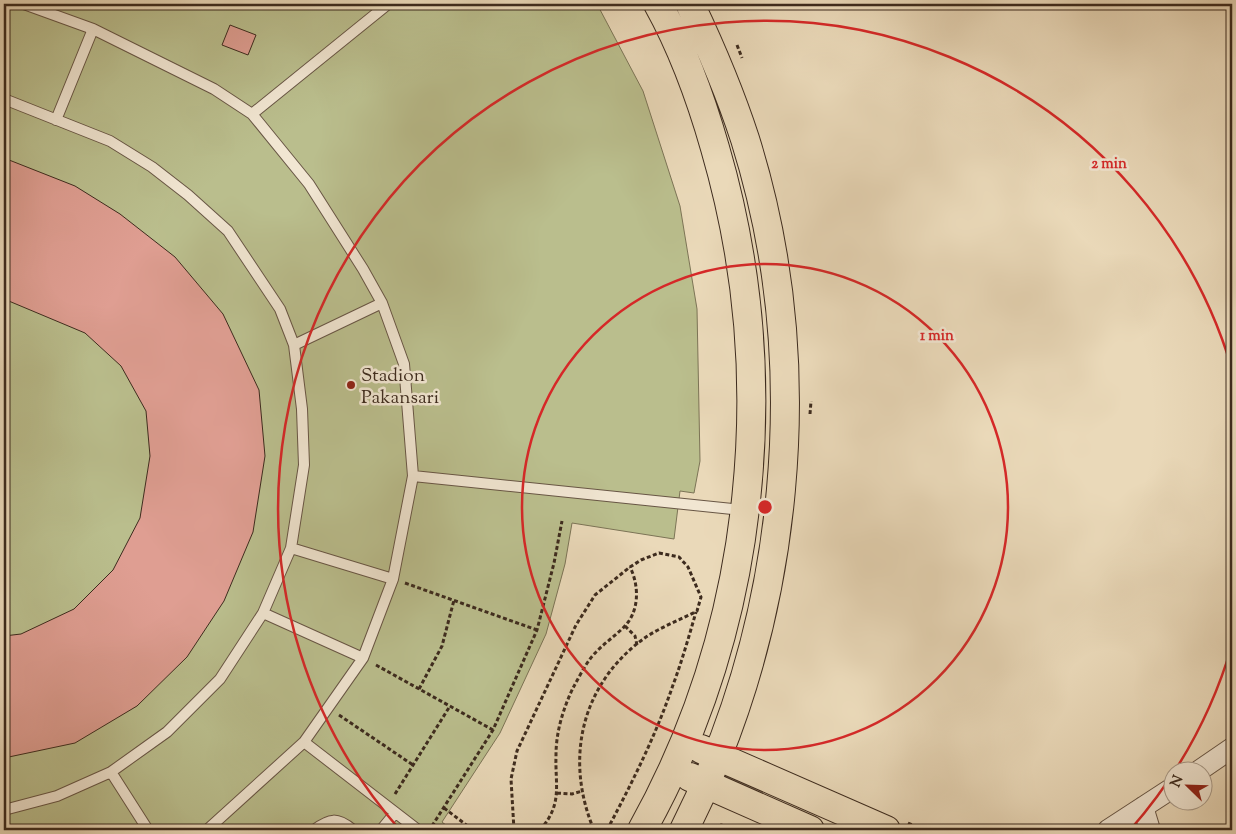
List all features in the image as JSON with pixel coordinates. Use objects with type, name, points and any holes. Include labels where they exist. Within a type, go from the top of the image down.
[{"type":"main road","points":[[642,830],[674,770],[686,742],[703,696],[732,590],[746,511],[753,383],[746,289],[729,196],[703,106],[658,4]]},
{"type":"main road","points":[[684,830],[718,756],[745,680],[761,620],[774,550],[780,498],[785,394],[780,308],[766,224],[745,141],[716,60],[690,4]]},
{"type":"main road","points":[[686,742],[886,830]]},
{"type":"main road","points":[[674,770],[810,830]]},
{"type":"street","points":[[1212,762],[1232,748]]},
{"type":"street","points":[[1108,830],[1164,793]]},
{"type":"street","points":[[1143,807],[1150,830]]},
{"type":"lane","points":[[24,4],[92,29],[214,89],[252,114],[309,184],[382,303],[404,364],[413,476],[393,579],[363,658],[304,742],[207,830]]},
{"type":"lane","points":[[252,114],[388,4]]},
{"type":"lane","points":[[56,120],[92,29]]},
{"type":"lane","points":[[4,99],[110,141],[152,167],[188,194],[228,231],[280,309],[294,345],[302,409],[304,465],[290,548],[263,613],[220,679],[168,732],[111,772],[57,796],[4,810]]},
{"type":"lane","points":[[294,345],[382,303]]},
{"type":"lane","points":[[413,476],[746,511]]},
{"type":"lane","points":[[290,548],[393,579]]},
{"type":"lane","points":[[263,613],[363,658]]},
{"type":"lane","points":[[304,742],[418,830]]},
{"type":"lane","points":[[111,772],[148,830]]},
{"type":"lane","points":[[380,830],[395,813]]},
{"type":"lane","points":[[314,830],[334,819],[353,830]]},
{"type":"path","points":[[428,830],[494,730],[537,630],[554,564],[562,521]]},
{"type":"path","points":[[514,830],[511,779],[517,751],[576,625],[595,595],[630,567],[641,560],[659,554],[679,557],[688,567],[701,596],[673,685],[654,735],[633,782],[607,830]]},
{"type":"path","points":[[540,830],[553,812],[557,792],[556,754],[559,726],[572,690],[590,659],[610,638],[625,626],[637,596],[636,580],[630,567]]},
{"type":"path","points":[[393,579],[537,630]]},
{"type":"path","points":[[420,689],[442,646],[454,600]]},
{"type":"path","points":[[594,830],[586,812],[579,770],[580,734],[593,699],[612,669],[647,636],[697,611]]},
{"type":"path","points":[[625,626],[635,636],[637,645]]},
{"type":"path","points":[[363,658],[494,730]]},
{"type":"path","points":[[386,807],[450,706]]},
{"type":"path","points":[[328,708],[413,765]]},
{"type":"path","points":[[557,792],[572,794],[582,791]]},
{"type":"path","points":[[444,808],[473,830]]},
{"type":"path","points":[[714,830],[721,825],[742,830]]},
{"type":"green space","name":"Stadion Pakansari","points":[[4,4],[597,4],[643,91],[680,206],[697,309],[700,461],[694,493],[680,491],[674,539],[572,523],[565,564],[546,634],[500,733],[442,822],[452,830],[4,830]]},
{"type":"building","points":[[230,25],[256,35],[248,55],[222,45]]},
{"type":"building","points":[[4,158],[75,186],[120,214],[175,257],[223,314],[259,390],[265,456],[253,532],[224,601],[187,657],[137,706],[75,743],[4,758],[4,636],[21,634],[74,609],[113,570],[140,518],[150,456],[146,411],[121,366],[85,333],[4,299]]},
{"type":"place","name":"Stadion Pakansari","points":[[351,385]]}]
